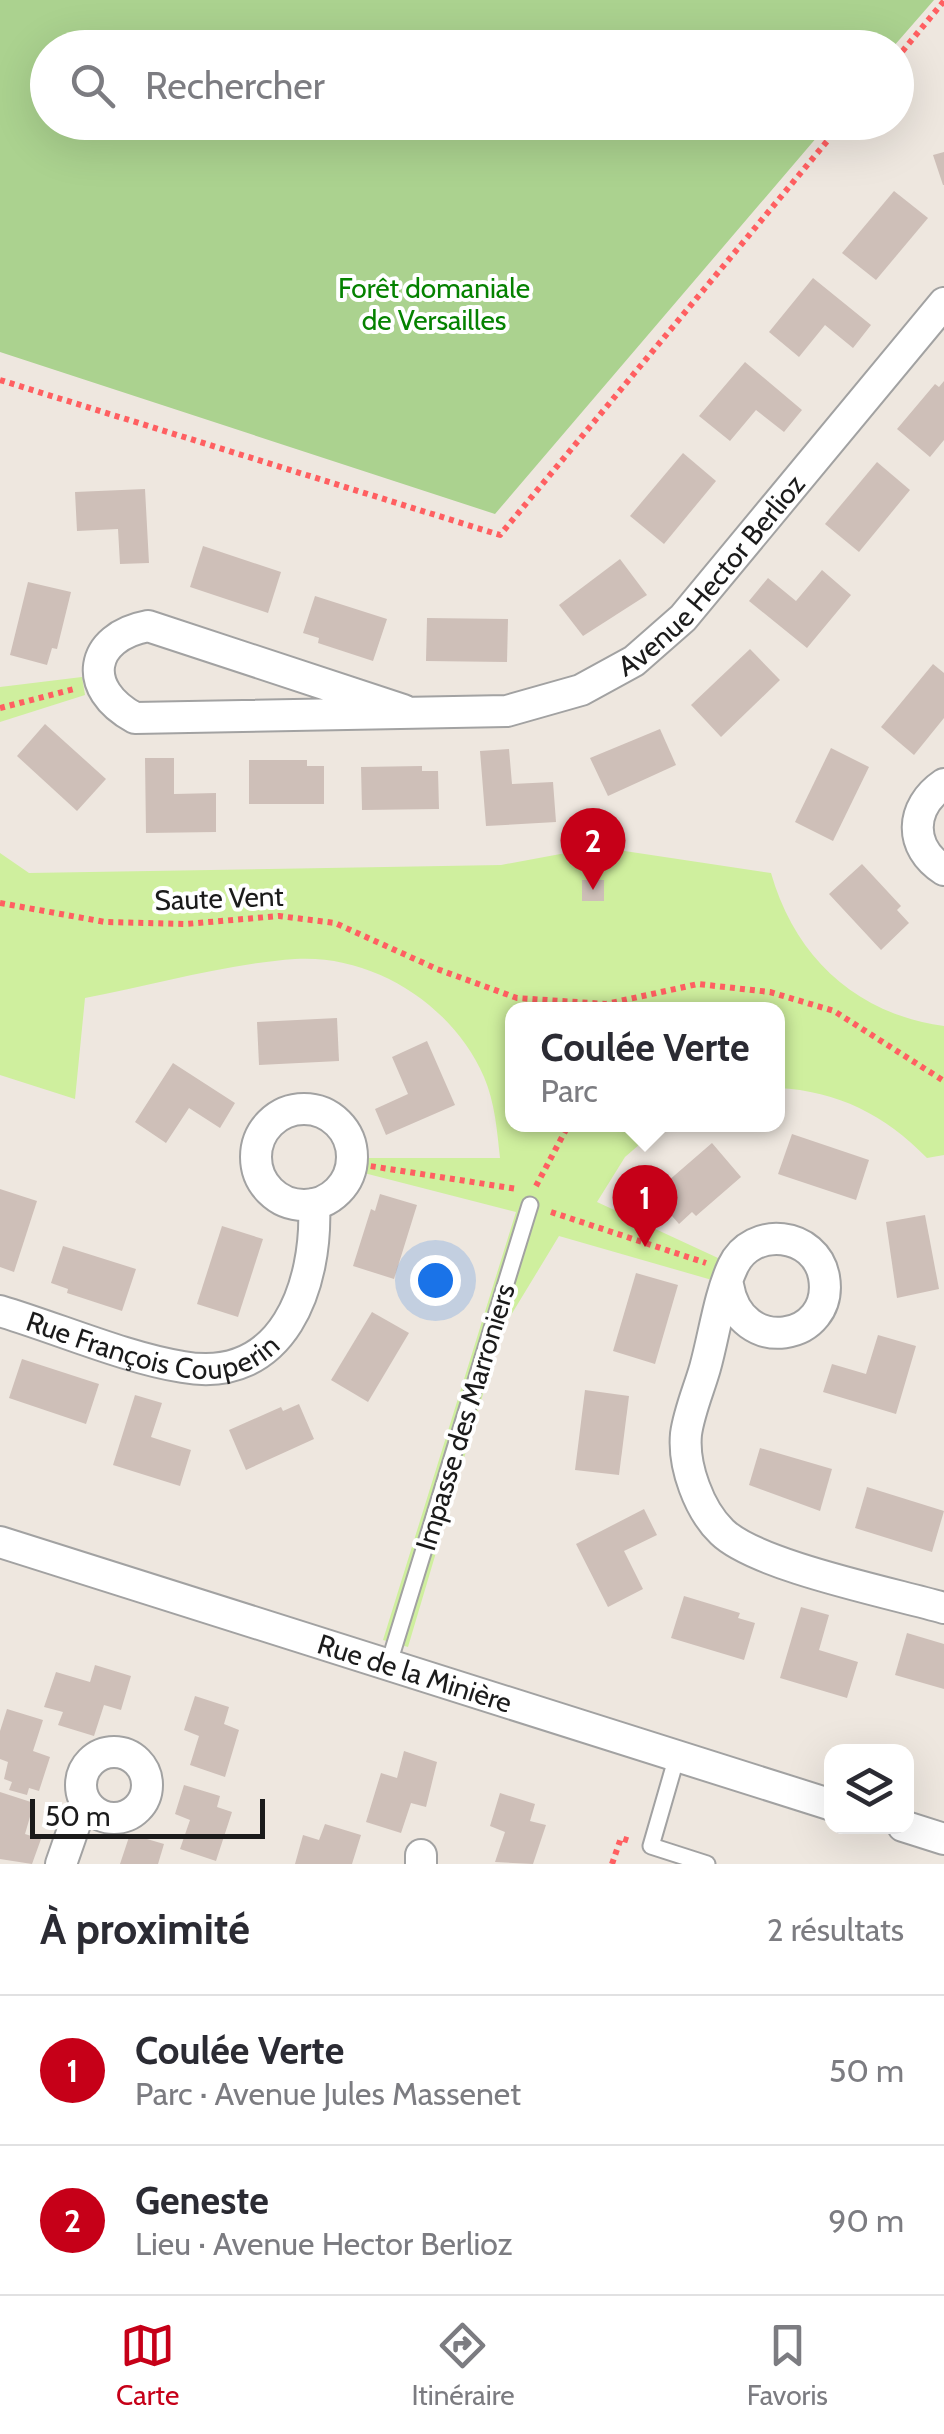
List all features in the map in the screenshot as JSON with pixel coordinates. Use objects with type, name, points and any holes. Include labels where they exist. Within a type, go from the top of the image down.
[{"type":"street","name":"Avenue Hector Berlioz","points":[[403,710],[148,626],[120,631],[106,646],[99,666],[100,683],[112,706],[135,718],[403,710],[508,712],[581,690],[634,660],[683,618],[944,303]]},
{"type":"street","points":[[944,784],[930,793],[917,820],[923,850],[944,870]]},
{"type":"street","points":[[288,1112],[320,1112],[345,1132],[351,1163],[339,1190],[314,1204],[282,1200],[260,1178],[257,1146],[274,1120],[288,1112]]},
{"type":"street","name":"Rue François Couperin","points":[[0,1311],[184,1368],[226,1367],[262,1350],[291,1323],[316,1246],[314,1204]]},
{"type":"street","points":[[730,1278],[686,1436],[692,1485],[722,1532],[766,1556],[944,1608]]},
{"type":"street","name":"Rue de la Minière","points":[[0,1542],[824,1802]]},
{"type":"street","points":[[61,1864],[77,1818],[90,1808]]},
{"type":"street","points":[[914,1829],[944,1839]]},
{"type":"lane","name":"Impasse des Marroniers","points":[[390,1663],[532,1198]]},
{"type":"lane","points":[[676,1756],[650,1846],[707,1864]]},
{"type":"path","points":[[914,37],[944,1]]},
{"type":"path","points":[[0,380],[500,535],[828,140]]},
{"type":"path","points":[[0,708],[100,683]]},
{"type":"path","name":"Saute Vent","points":[[0,903],[105,922],[186,924],[278,916],[335,923],[437,969],[518,998],[557,1002]]},
{"type":"path","name":"Saute Vent","points":[[626,1002],[698,984],[770,992],[834,1010],[944,1081]]},
{"type":"path","points":[[532,1198],[564,1132]]},
{"type":"path","points":[[351,1163],[532,1198],[730,1278]]},
{"type":"green space","name":"Forêt domaniale de Versailles","points":[[0,0],[934,0],[908,30],[30,30],[30,140],[814,140],[495,514],[0,352]]},
{"type":"green space","points":[[82,677],[85,695],[0,722],[0,687]]},
{"type":"green space","points":[[598,847],[771,873],[796,931],[834,977],[883,1009],[944,1026],[944,1155],[927,1158],[894,1129],[840,1100],[785,1089],[785,1002],[505,1002],[505,1132],[654,1132],[625,1157],[597,1202],[718,1258],[712,1280],[559,1236],[502,1330],[408,1647],[383,1640],[516,1212],[364,1173],[366,1158],[500,1158],[493,1107],[484,1077],[452,1027],[407,989],[353,965],[295,959],[216,970],[85,998],[75,1099],[0,1075],[0,853],[29,873],[501,865]]},
{"type":"building","points":[[944,152],[944,185],[943,185],[933,155]]},
{"type":"building","points":[[894,191],[928,218],[876,280],[842,253]]},
{"type":"building","points":[[813,278],[871,325],[853,348],[825,325],[799,357],[769,332]]},
{"type":"building","points":[[745,362],[802,410],[784,432],[756,410],[730,441],[699,416]]},
{"type":"building","points":[[944,381],[944,440],[930,457],[897,429],[935,384],[939,387]]},
{"type":"building","points":[[683,453],[716,481],[664,544],[630,516]]},
{"type":"building","points":[[877,462],[910,490],[859,552],[825,524]]},
{"type":"building","points":[[145,489],[149,563],[120,564],[118,529],[77,531],[75,492]]},
{"type":"building","points":[[203,546],[281,572],[268,613],[190,587]]},
{"type":"building","points":[[620,559],[647,595],[583,636],[559,605]]},
{"type":"building","points":[[822,570],[851,595],[807,648],[749,601],[768,578],[796,601]]},
{"type":"building","points":[[28,582],[71,592],[57,649],[52,648],[47,665],[10,655]]},
{"type":"building","points":[[315,596],[387,619],[373,661],[318,643],[319,638],[303,633]]},
{"type":"building","points":[[427,618],[508,619],[507,662],[426,661]]},
{"type":"building","points":[[750,649],[780,680],[721,737],[691,705]]},
{"type":"building","points":[[933,664],[944,673],[944,718],[914,755],[881,727]]},
{"type":"building","points":[[45,724],[106,779],[77,811],[17,756]]},
{"type":"building","points":[[660,729],[676,765],[608,796],[590,758]]},
{"type":"building","points":[[831,748],[869,767],[833,841],[795,822]]},
{"type":"building","points":[[509,749],[512,784],[553,782],[556,822],[486,826],[480,751]]},
{"type":"building","points":[[145,758],[174,758],[174,794],[216,793],[216,832],[146,833]]},
{"type":"building","points":[[249,760],[307,760],[307,766],[324,766],[324,804],[249,804]]},
{"type":"building","points":[[422,766],[422,771],[438,771],[439,809],[362,810],[361,767]]},
{"type":"building","points":[[862,864],[901,906],[897,910],[909,923],[881,950],[829,894]]},
{"type":"building","points":[[582,880],[604,880],[604,901],[582,901]]},
{"type":"building","points":[[337,1018],[339,1061],[259,1065],[257,1022]]},
{"type":"building","points":[[427,1041],[455,1105],[386,1135],[375,1109],[408,1094],[392,1057]]},
{"type":"building","points":[[173,1063],[235,1103],[220,1128],[189,1108],[166,1143],[135,1122]]},
{"type":"building","points":[[792,1134],[869,1160],[856,1200],[778,1174]]},
{"type":"building","points":[[712,1143],[741,1177],[696,1216],[692,1212],[679,1224],[653,1194]]},
{"type":"building","points":[[0,1189],[37,1201],[14,1272],[0,1267]]},
{"type":"building","points":[[380,1194],[417,1205],[394,1279],[353,1266],[371,1209],[375,1211]]},
{"type":"building","points":[[925,1215],[939,1289],[897,1298],[886,1222]]},
{"type":"building","points":[[222,1226],[263,1239],[238,1317],[197,1304]]},
{"type":"building","points":[[63,1246],[136,1269],[122,1311],[67,1293],[68,1289],[51,1283]]},
{"type":"building","points":[[636,1273],[678,1285],[655,1364],[613,1351]]},
{"type":"building","points":[[372,1312],[409,1333],[368,1402],[331,1380]]},
{"type":"building","points":[[878,1335],[916,1346],[896,1414],[823,1392],[832,1364],[866,1374]]},
{"type":"building","points":[[22,1359],[99,1384],[86,1424],[9,1398]]},
{"type":"building","points":[[585,1390],[629,1396],[619,1475],[575,1470]]},
{"type":"building","points":[[135,1395],[162,1403],[151,1437],[191,1450],[180,1486],[113,1465]]},
{"type":"building","points":[[299,1404],[314,1439],[246,1470],[229,1430],[281,1407],[283,1411]]},
{"type":"building","points":[[760,1448],[832,1469],[820,1511],[749,1485]]},
{"type":"building","points":[[867,1487],[944,1511],[932,1552],[855,1528]]},
{"type":"building","points":[[644,1509],[657,1535],[624,1551],[643,1589],[608,1607],[576,1544]]},
{"type":"building","points":[[684,1596],[740,1613],[738,1618],[755,1623],[744,1660],[671,1638]]},
{"type":"building","points":[[801,1607],[829,1615],[819,1650],[858,1662],[847,1698],[780,1678]]},
{"type":"building","points":[[907,1633],[944,1644],[944,1689],[895,1675]]},
{"type":"building","points":[[95,1665],[131,1676],[121,1710],[104,1705],[94,1736],[58,1725],[63,1712],[44,1707],[56,1672],[90,1682]]},
{"type":"building","points":[[195,1696],[229,1707],[224,1724],[239,1730],[225,1777],[190,1765],[199,1736],[184,1730]]},
{"type":"building","points":[[7,1709],[43,1720],[33,1751],[50,1757],[39,1791],[29,1788],[27,1795],[9,1790],[12,1782],[4,1779],[8,1762],[0,1759],[0,1731]]},
{"type":"building","points":[[404,1751],[437,1762],[426,1807],[411,1803],[401,1833],[366,1822],[381,1773],[397,1778]]},
{"type":"building","points":[[184,1785],[220,1796],[217,1807],[232,1812],[216,1861],[180,1849],[190,1820],[175,1814]]},
{"type":"building","points":[[0,1792],[34,1803],[25,1834],[41,1839],[32,1864],[0,1859]]},
{"type":"building","points":[[500,1793],[535,1804],[530,1821],[546,1825],[533,1864],[495,1862],[505,1832],[490,1826]]},
{"type":"building","points":[[325,1824],[361,1835],[352,1864],[295,1864],[303,1835],[319,1840]]},
{"type":"building","points":[[130,1834],[164,1844],[158,1864],[120,1864]]},
{"type":"place","name":"Geneste","points":[[593,890]]},
{"type":"place","name":"Coulée Verte","points":[[645,1247]]}]
